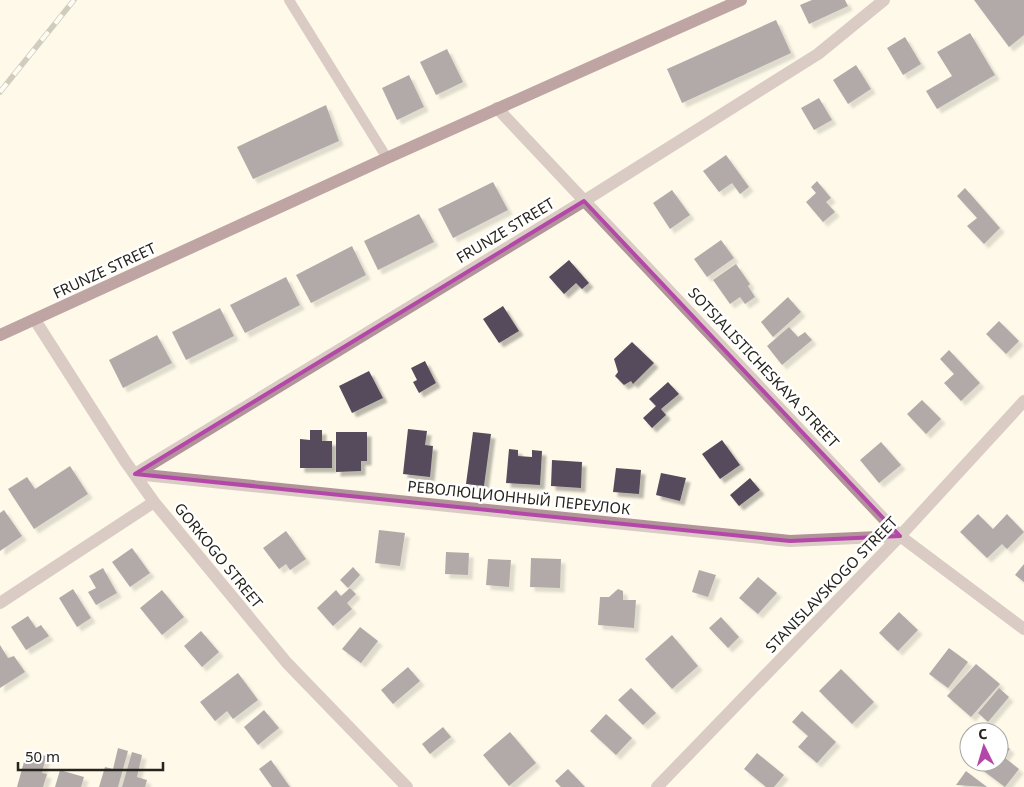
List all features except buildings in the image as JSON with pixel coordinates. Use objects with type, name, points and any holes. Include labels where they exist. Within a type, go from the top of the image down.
[{"type":"main road","name":"FRUNZE STREET","points":[[0,335],[386,158],[741,0]]},
{"type":"street","name":"FRUNZE STREET","points":[[135,474],[584,201],[818,54],[884,0]]},
{"type":"street","name":"SOTSIALISTICHESKAYA STREET","points":[[497,108],[900,536],[1024,629]]},
{"type":"street","name":"GORKOGO STREET","points":[[35,320],[154,502],[287,663],[407,787]]},
{"type":"street","name":"STANISLAVSKOGO STREET","points":[[658,787],[900,536],[1024,401]]},
{"type":"street","name":"РЕВОЛЮЦИОННЫЙ ПЕРЕУЛОК","points":[[135,474],[790,541],[900,536]]},
{"type":"street","points":[[0,603],[154,502]]},
{"type":"lane","points":[[289,0],[386,158]]},
{"type":"highlighted area","points":[[584,201],[900,536],[790,541],[135,474]]},
{"type":"railway","points":[[0,92],[74,0]]}]
